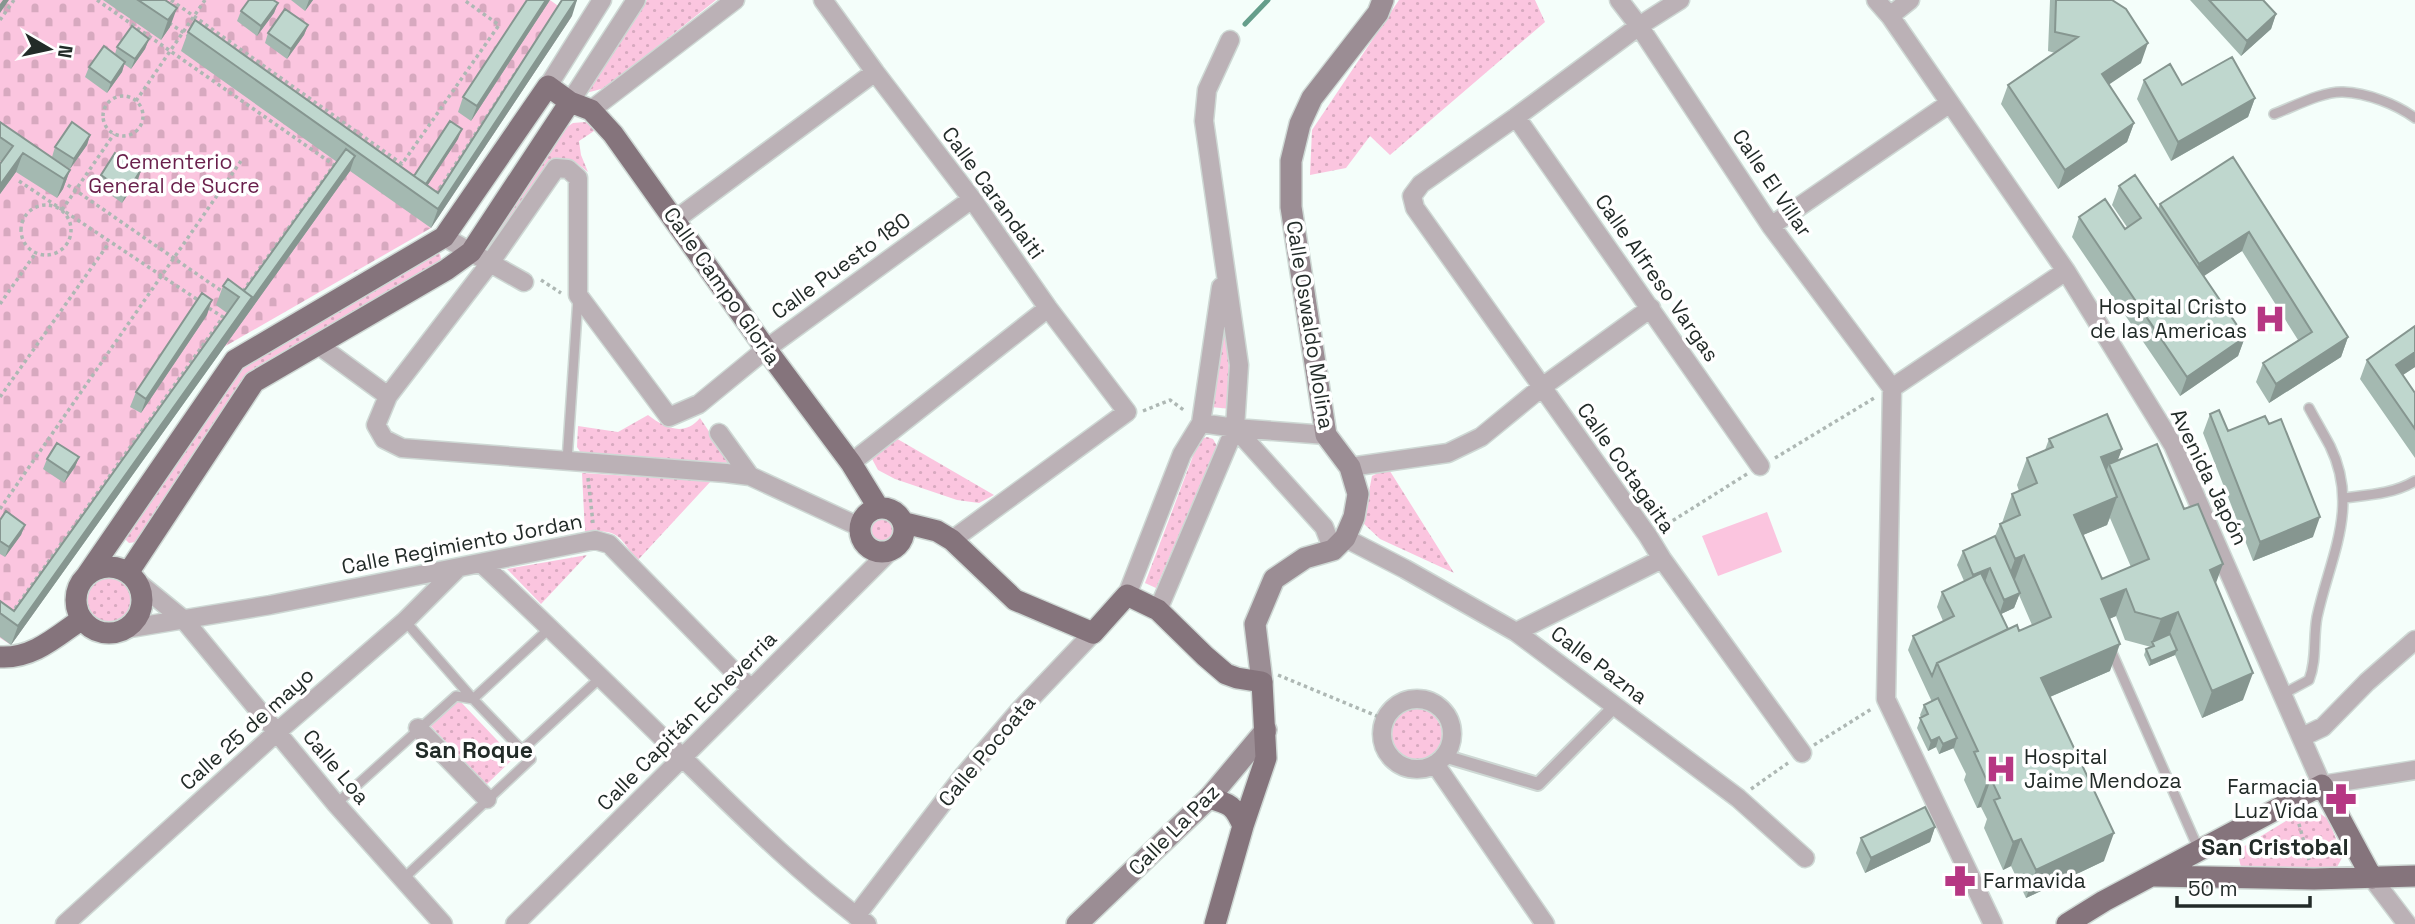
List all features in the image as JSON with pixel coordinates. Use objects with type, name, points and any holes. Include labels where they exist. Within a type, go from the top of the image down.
[{"type":"main road","name":"Calle Oswaldo Molina","points":[[1339,544],[1354,517],[1358,494],[1350,467],[1326,435],[1290,207],[1291,162],[1300,124],[1312,98],[1378,13],[1383,0]]},
{"type":"main road","name":"Calle Campo Gloria","points":[[548,86],[570,102],[591,110],[613,134],[851,463],[878,507]]},
{"type":"main road","points":[[87,575],[107,567],[118,568],[132,576],[142,602],[133,622],[125,629],[104,632],[94,629],[82,619],[76,604],[80,584],[235,360],[443,237],[548,86]]},
{"type":"main road","points":[[132,576],[254,382],[446,270],[471,252],[570,102]]},
{"type":"main road","points":[[905,523],[902,541],[890,551],[883,552],[869,547],[860,535],[860,527],[866,514],[878,507],[892,509],[905,523],[937,531],[952,540],[1015,600],[1093,633]]},
{"type":"main road","points":[[1215,924],[1266,758],[1266,730],[1255,624],[1274,579],[1305,558],[1339,544]]},
{"type":"main road","points":[[1127,595],[1158,610],[1226,674],[1237,678],[1261,675]]},
{"type":"main road","name":"Calle Pocoata","points":[[1093,633],[1127,595]]},
{"type":"main road","points":[[0,657],[12,658],[33,653],[82,619]]},
{"type":"main road","name":"Calle La Paz","points":[[1077,924],[1209,798],[1266,730]]},
{"type":"main road","points":[[2067,924],[2104,901],[2322,785],[2372,878]]},
{"type":"main road","points":[[1209,798],[1232,805],[1237,810],[1243,826]]},
{"type":"main road","points":[[2153,876],[2415,876]]},
{"type":"street","points":[[548,86],[602,0]]},
{"type":"street","points":[[570,102],[636,0]]},
{"type":"street","points":[[591,110],[735,0]]},
{"type":"street","name":"Calle Carandaiti","points":[[824,0],[1127,412]]},
{"type":"street","name":"Calle El Villar","points":[[1619,0],[1771,226],[1892,388]]},
{"type":"street","points":[[1516,117],[1639,26],[1680,0]]},
{"type":"street","name":"Avenida Japón","points":[[1876,0],[1890,16],[2066,271],[2173,445],[2322,785]]},
{"type":"street","points":[[1890,16],[1910,0]]},
{"type":"street","points":[[1158,610],[1235,428],[1239,365],[1204,121],[1207,90],[1230,40]]},
{"type":"street","points":[[675,220],[875,72]]},
{"type":"street","points":[[1771,226],[1950,103]]},
{"type":"street","name":"Calle Cotagaita","points":[[1516,117],[1420,184],[1412,196],[1415,208],[1802,753]]},
{"type":"street","name":"Calle Alfreso Vargas","points":[[1516,117],[1760,466]]},
{"type":"street","points":[[578,295],[578,178],[568,169],[556,168],[490,263],[388,396],[376,425],[384,439],[402,448],[750,476],[860,527]]},
{"type":"street","name":"Calle Puesto 180","points":[[578,295],[669,417],[699,404],[766,349],[972,199]]},
{"type":"street","points":[[443,237],[524,282]]},
{"type":"street","points":[[1127,595],[1182,454],[1201,423],[1225,266]]},
{"type":"street","points":[[1993,924],[1886,699],[1892,388],[2066,271]]},
{"type":"street","points":[[851,463],[1048,308]]},
{"type":"street","points":[[1350,467],[1448,453],[1481,437],[1542,387],[1651,308]]},
{"type":"street","points":[[317,344],[388,396]]},
{"type":"street","points":[[952,540],[1127,412]]},
{"type":"street","points":[[1201,423],[1326,435]]},
{"type":"street","points":[[1235,428],[1339,544]]},
{"type":"street","points":[[719,433],[750,476]]},
{"type":"street","name":"Calle Regimiento Jordan","points":[[125,629],[482,564],[595,540],[609,544],[751,689]]},
{"type":"street","name":"Calle Pazna","points":[[1339,544],[1405,569],[1516,632],[1738,798],[1805,858]]},
{"type":"street","name":"Calle Capitán Echeverria","points":[[515,924],[890,551]]},
{"type":"street","points":[[1516,632],[1662,559]]},
{"type":"street","points":[[482,564],[551,627],[775,848],[861,920]]},
{"type":"street","name":"Calle 25 de mayo","points":[[65,924],[277,732],[405,621],[458,568]]},
{"type":"street","name":"Calle Loa","points":[[132,576],[184,620],[336,804],[443,924]]},
{"type":"street","name":"Calle Pocoata","points":[[861,920],[964,775],[1017,712],[1093,633]]},
{"type":"street","points":[[2302,737],[2323,727],[2367,682],[2415,640]]},
{"type":"street","points":[[1440,760],[1450,745],[1452,733],[1444,711],[1435,703],[1424,699],[1401,702],[1391,709],[1384,719],[1382,741],[1386,752],[1403,766],[1414,769],[1440,760],[1538,784],[1615,706]]},
{"type":"street","points":[[418,728],[487,799]]},
{"type":"street","points":[[1440,760],[1545,924]]},
{"type":"street","points":[[2322,785],[2415,770]]},
{"type":"street","points":[[2372,878],[2407,924]]},
{"type":"lane","points":[[2274,114],[2309,100],[2341,92],[2377,100],[2404,110],[2415,118]]},
{"type":"lane","points":[[567,461],[578,295]]},
{"type":"lane","points":[[2283,694],[2309,680],[2313,670],[2317,618],[2342,527],[2344,498],[2330,447],[2309,408]]},
{"type":"lane","points":[[2344,498],[2381,494],[2415,481]]},
{"type":"lane","points":[[403,880],[531,759],[473,699],[405,621]]},
{"type":"lane","points":[[473,699],[551,627]]},
{"type":"lane","points":[[2108,643],[2199,852]]},
{"type":"lane","points":[[522,750],[600,678]]},
{"type":"lane","points":[[336,804],[456,696],[473,699]]},
{"type":"path","points":[[0,20],[14,0]]},
{"type":"path","points":[[97,0],[334,165],[236,301]]},
{"type":"path","points":[[171,0],[402,164],[499,25],[464,0]]},
{"type":"path","points":[[136,101],[205,0]]},
{"type":"path","points":[[164,19],[195,40]]},
{"type":"path","points":[[429,204],[521,64]]},
{"type":"path","points":[[124,96],[136,101],[142,112],[141,125],[132,134],[114,134],[105,124],[107,105],[124,96]]},
{"type":"path","points":[[62,210],[114,134]]},
{"type":"path","points":[[0,509],[176,259],[241,161]]},
{"type":"path","points":[[54,175],[226,294]]},
{"type":"path","points":[[6,622],[223,317],[19,181]]},
{"type":"path","points":[[46,205],[62,210],[68,216],[72,232],[65,247],[51,256],[35,253],[23,241],[21,233],[24,217],[37,206],[46,205]]},
{"type":"path","points":[[0,397],[109,243]]},
{"type":"path","points":[[0,304],[35,253]]},
{"type":"path","points":[[524,282],[531,274],[567,297],[578,295]]},
{"type":"path","points":[[1127,412],[1135,417],[1170,400],[1201,423]]},
{"type":"path","points":[[587,462],[595,540]]},
{"type":"path","points":[[1261,675],[1384,719]]},
{"type":"path","points":[[2289,803],[2296,815],[2314,878]]},
{"type":"green space","name":"Cementerio General de Sucre","points":[[0,0],[550,0],[572,16],[431,228],[222,348],[11,645],[0,638]]},
{"type":"green space","points":[[647,0],[716,0],[605,88],[586,93]]},
{"type":"green space","points":[[1399,0],[1535,0],[1545,22],[1390,155],[1370,136],[1346,168],[1310,175],[1312,130]]},
{"type":"green space","points":[[585,122],[597,129],[579,141],[588,172],[570,160],[560,159],[549,164],[489,253],[483,250],[561,131],[573,123]]},
{"type":"green space","points":[[434,253],[440,254],[438,264],[254,368],[136,542],[129,543],[125,539],[124,534],[236,371]]},
{"type":"green space","points":[[1225,334],[1231,409],[1211,407],[1222,336]]},
{"type":"green space","points":[[648,415],[668,427],[681,429],[694,424],[700,418],[730,463],[581,453],[577,447],[578,426],[618,432]]},
{"type":"green space","points":[[894,437],[994,495],[979,503],[957,500],[895,479],[878,470],[871,457]]},
{"type":"green space","points":[[1207,437],[1213,439],[1217,446],[1156,588],[1145,583],[1199,440]]},
{"type":"green space","points":[[1388,468],[1454,573],[1380,539],[1363,523],[1372,476]]},
{"type":"green space","points":[[582,473],[711,481],[637,561],[617,536],[605,532],[585,533]]},
{"type":"green space","points":[[1767,512],[1782,552],[1718,576],[1702,536]]},
{"type":"green space","points":[[883,515],[889,516],[897,524],[897,536],[889,544],[883,545],[877,544],[869,536],[868,530],[869,524],[877,516]]},
{"type":"green space","points":[[587,555],[541,604],[507,569]]},
{"type":"green space","points":[[108,574],[127,581],[134,600],[127,619],[108,626],[89,619],[82,600],[89,581]]},
{"type":"green space","points":[[458,699],[514,758],[486,785],[430,725]]},
{"type":"green space","points":[[1415,708],[1434,716],[1442,735],[1434,754],[1415,762],[1396,754],[1388,735],[1396,716]]},
{"type":"green space","points":[[2316,811],[2328,819],[2343,856],[2336,869],[2241,867],[2238,855],[2243,847],[2296,815]]},
{"type":"building","points":[[138,0],[165,0],[177,8],[168,20]]},
{"type":"building","points":[[249,0],[273,0],[278,3],[261,26],[241,11]]},
{"type":"building","points":[[527,0],[546,0],[477,106],[463,97]]},
{"type":"building","points":[[562,0],[576,0],[438,209],[188,32],[195,20],[438,193]]},
{"type":"building","points":[[2056,0],[2112,0],[2126,9],[2148,43],[2102,74],[2134,123],[2065,170],[2008,85],[2078,37],[2055,32]]},
{"type":"building","points":[[2209,0],[2263,0],[2276,14],[2247,41]]},
{"type":"building","points":[[285,9],[308,25],[291,49],[268,33]]},
{"type":"building","points":[[132,26],[149,39],[135,59],[117,47]]},
{"type":"building","points":[[104,46],[125,62],[111,83],[89,67]]},
{"type":"building","points":[[2232,57],[2255,98],[2178,142],[2144,80],[2170,64],[2182,85]]},
{"type":"building","points":[[450,121],[462,129],[426,184],[414,176]]},
{"type":"building","points":[[0,122],[70,170],[64,179],[23,153],[0,185],[0,164],[13,146],[0,137]]},
{"type":"building","points":[[72,122],[90,135],[74,159],[55,147]]},
{"type":"building","points":[[346,149],[355,156],[251,301],[252,297],[244,291]]},
{"type":"building","points":[[115,153],[141,170],[126,193],[101,175]]},
{"type":"building","points":[[2233,157],[2348,337],[2276,384],[2263,363],[2312,332],[2249,232],[2199,264],[2160,204]]},
{"type":"building","points":[[2135,175],[2245,337],[2187,377],[2079,217],[2105,199],[2125,229],[2141,218],[2119,186]]},
{"type":"building","points":[[228,279],[252,297],[18,626],[0,613],[0,601],[14,611],[239,297],[223,286]]},
{"type":"building","points":[[202,293],[212,300],[146,399],[136,392]]},
{"type":"building","points":[[2415,326],[2415,352],[2396,365],[2415,393],[2415,429],[2367,360]]},
{"type":"building","points":[[2219,410],[2228,431],[2265,416],[2269,424],[2281,419],[2320,517],[2260,542],[2210,414]]},
{"type":"building","points":[[2107,414],[2122,449],[2101,457],[2117,497],[2074,515],[2102,579],[2149,559],[2109,464],[2157,444],[2184,509],[2198,504],[2223,564],[2210,570],[2253,673],[2212,691],[2178,612],[2161,619],[2135,612],[2126,589],[2101,599],[2120,644],[2041,678],[2114,833],[2036,870],[2021,839],[2013,842],[1994,800],[2000,798],[1991,779],[1987,781],[1974,752],[1978,751],[1937,663],[2017,625],[2019,631],[2051,617],[2024,555],[2015,559],[2000,524],[2020,515],[2012,494],[2037,483],[2027,458],[2053,447],[2049,439]]},
{"type":"building","points":[[57,443],[79,457],[68,473],[47,459]]},
{"type":"building","points":[[6,511],[25,525],[9,547],[0,541],[0,520]]},
{"type":"building","points":[[1995,536],[2020,593],[2004,600],[1990,568],[1973,575],[1963,551]]},
{"type":"building","points":[[1981,573],[2008,629],[1937,663],[1932,676],[1913,636],[1954,616],[1942,592]]},
{"type":"building","points":[[2170,634],[2177,650],[2151,661],[2146,649],[2154,646],[2152,642]]},
{"type":"building","points":[[1938,698],[1957,738],[1943,744],[1939,737],[1931,741],[1920,718],[1928,714],[1924,705]]},
{"type":"building","points":[[1925,807],[1935,827],[1871,858],[1861,838]]},
{"type":"waterway","points":[[1245,24],[1268,0]]},
{"type":"place","name":"Hospital Cristo de las Americas","points":[[2270,319]]},
{"type":"place","name":"Hospital Jaime Mendoza","points":[[2001,769]]},
{"type":"place","name":"Farmacia Luz Vida","points":[[2341,799]]},
{"type":"place","name":"Farmavida","points":[[1960,881]]},
{"type":"district","name":"San Roque","points":[[474,750]]},
{"type":"district","name":"San Cristobal","points":[[2275,847]]}]
